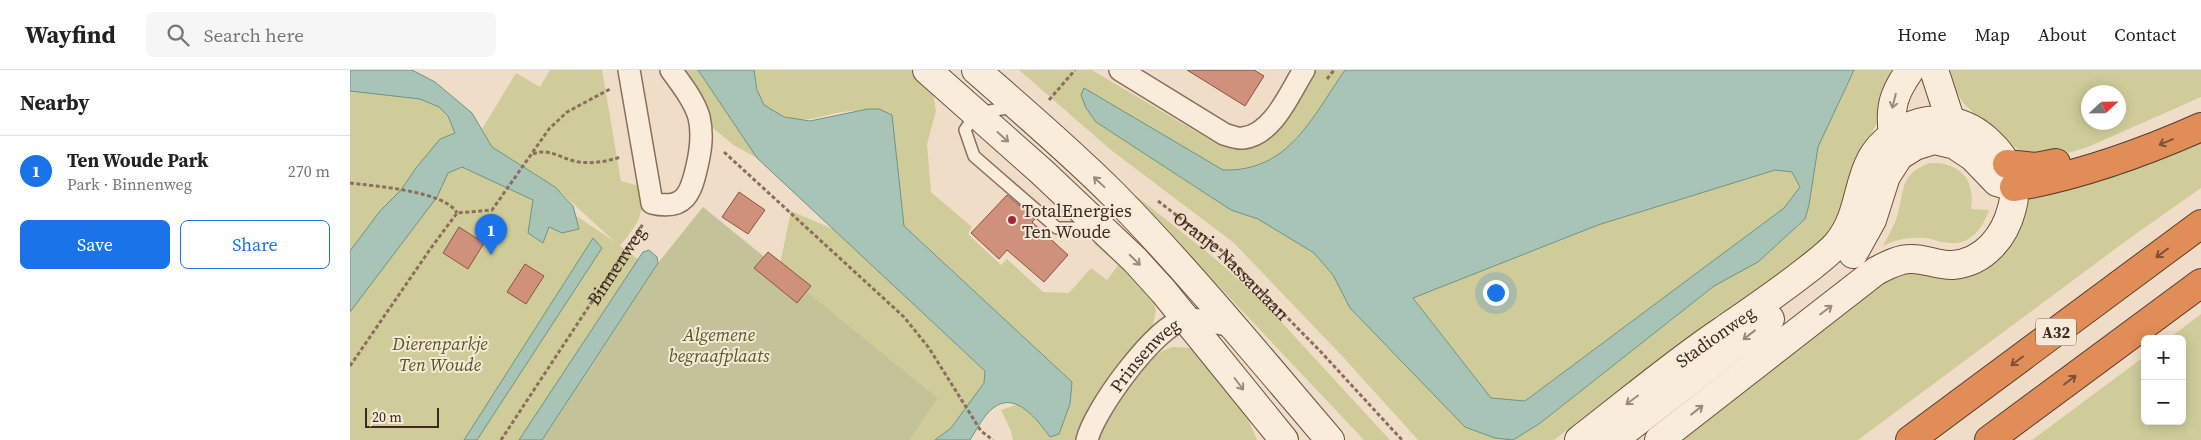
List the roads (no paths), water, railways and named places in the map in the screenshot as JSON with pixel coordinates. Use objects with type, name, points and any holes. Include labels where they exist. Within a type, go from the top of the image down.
[{"type":"highway","points":[[2010,176],[2043,182],[2130,157],[2201,127]]},
{"type":"highway","name":"A32","points":[[1910,440],[2201,224]]},
{"type":"highway","name":"A32","points":[[1989,440],[2201,283]]},
{"type":"main road","points":[[927,70],[1091,217],[1155,281],[1284,440]]},
{"type":"main road","name":"Oranje Nassaulaan","points":[[976,70],[1113,195],[1225,316],[1330,440]]},
{"type":"main road","points":[[1893,135],[1892,107],[1897,88],[1910,70]]},
{"type":"main road","points":[[1934,70],[1951,122]]},
{"type":"main road","points":[[1659,440],[1876,271],[1908,258],[1952,265],[1971,261],[1989,249],[2002,234],[2014,202],[2010,176],[1990,142],[1975,130],[1962,123],[1918,123],[1893,135],[1882,144],[1870,159],[1862,176],[1856,232]]},
{"type":"main road","points":[[1856,232],[1872,220],[1886,176],[1899,156],[1915,146],[1934,140],[1955,145],[1973,157],[1997,182],[2010,176]]},
{"type":"main road","name":"Stadionweg","points":[[1579,440],[1856,232]]},
{"type":"main road","name":"Stadionweg","points":[[1613,440],[1836,269],[1854,253],[1856,232]]},
{"type":"main road","points":[[1225,316],[1244,321],[1350,440]]},
{"type":"street","points":[[630,75],[652,203],[665,206],[680,202],[692,190],[703,133],[698,114],[671,70]]},
{"type":"street","points":[[1120,70],[1218,131],[1242,139],[1258,134],[1270,124],[1304,70]]},
{"type":"street","name":"Prinsenweg","points":[[1087,440],[1089,431],[1115,385],[1159,335],[1185,320],[1225,316]]},
{"type":"lane","points":[[977,114],[1018,107]]},
{"type":"place","name":"TotalEnergies Ten Woude","points":[[1012,220]]},
{"type":"place","name":"Ten Woude Park","points":[[491,255]]},
{"type":"park label","name":"Algemene begraafplaats","points":[[719,344]]},
{"type":"park label","name":"Dierenparkje Ten Woude","points":[[440,353]]}]
